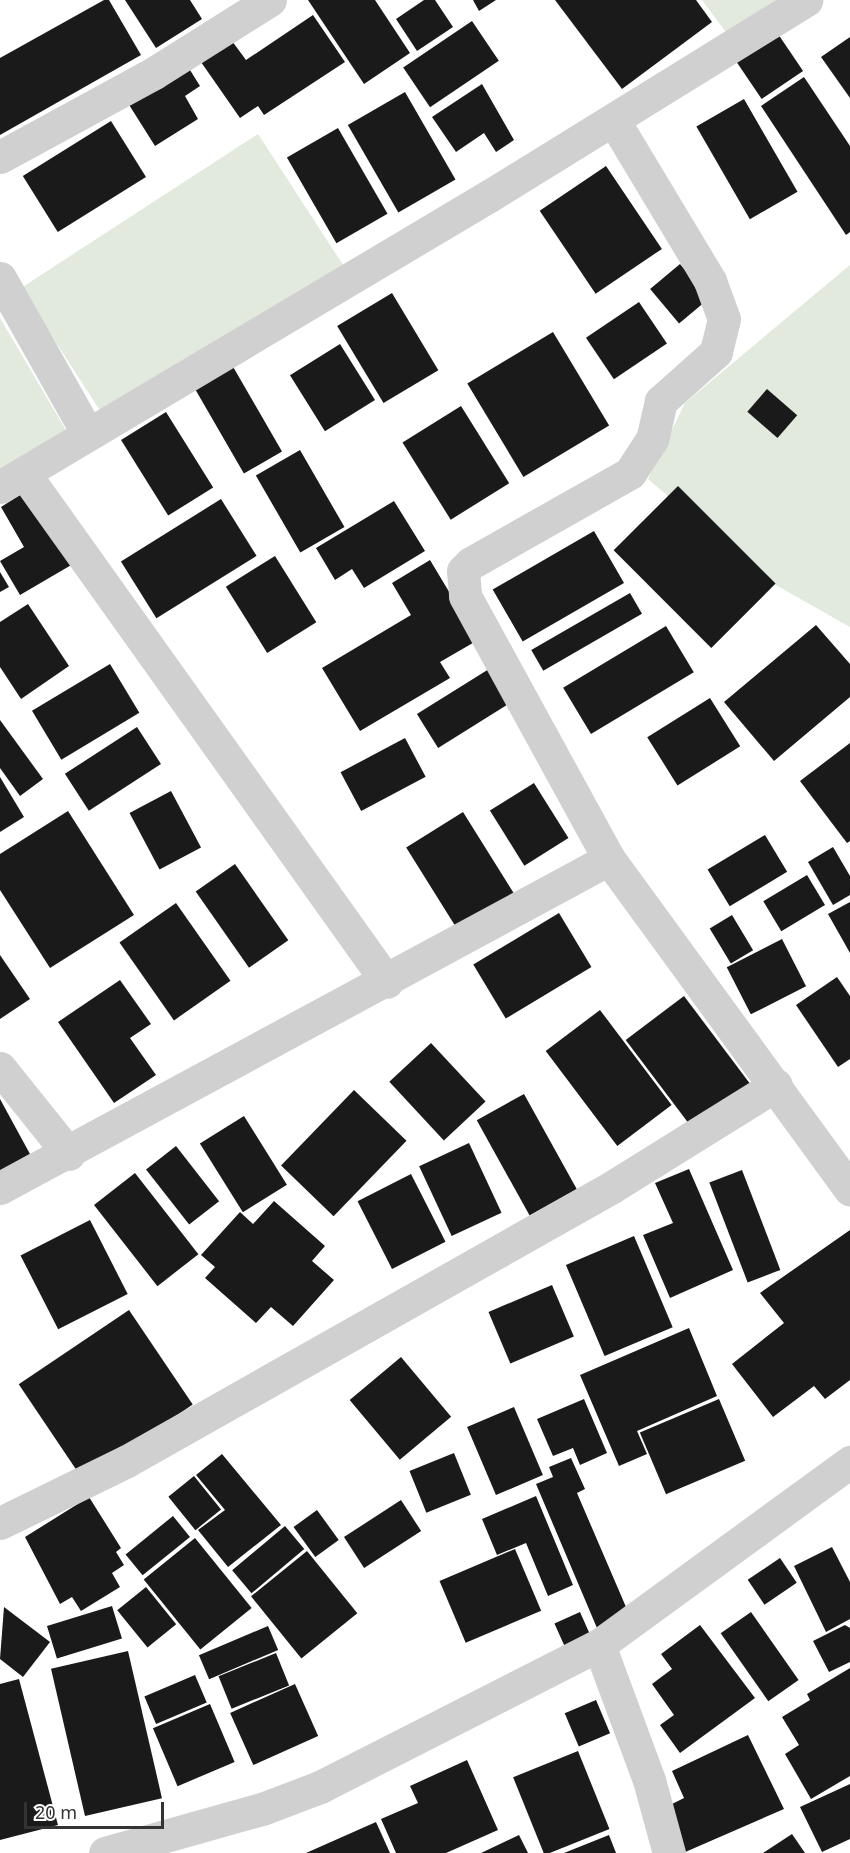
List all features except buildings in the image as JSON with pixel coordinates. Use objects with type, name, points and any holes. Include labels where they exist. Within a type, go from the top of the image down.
[{"type":"street","points":[[0,157],[154,73],[270,0]]},
{"type":"street","points":[[387,982],[12,480],[614,121],[806,0]]},
{"type":"street","points":[[614,121],[710,281],[724,319],[716,352],[661,401],[652,439],[630,473],[463,571],[465,596],[609,859],[850,1189]]},
{"type":"street","points":[[0,278],[88,434]]},
{"type":"street","points":[[0,1188],[69,1154],[609,859]]},
{"type":"street","points":[[0,1068],[69,1154]]},
{"type":"street","points":[[0,1523],[127,1461],[612,1186],[776,1085]]},
{"type":"street","points":[[105,1853],[262,1809],[320,1787],[599,1645],[850,1462]]},
{"type":"street","points":[[599,1645],[649,1780],[669,1853]]},
{"type":"shaded area","points":[[702,0],[789,0],[728,35]]},
{"type":"shaded area","points":[[258,134],[346,269],[108,423],[21,288]]},
{"type":"shaded area","points":[[850,265],[850,627],[767,580],[648,479],[685,403]]},
{"type":"shaded area","points":[[0,318],[67,432],[0,471]]}]
